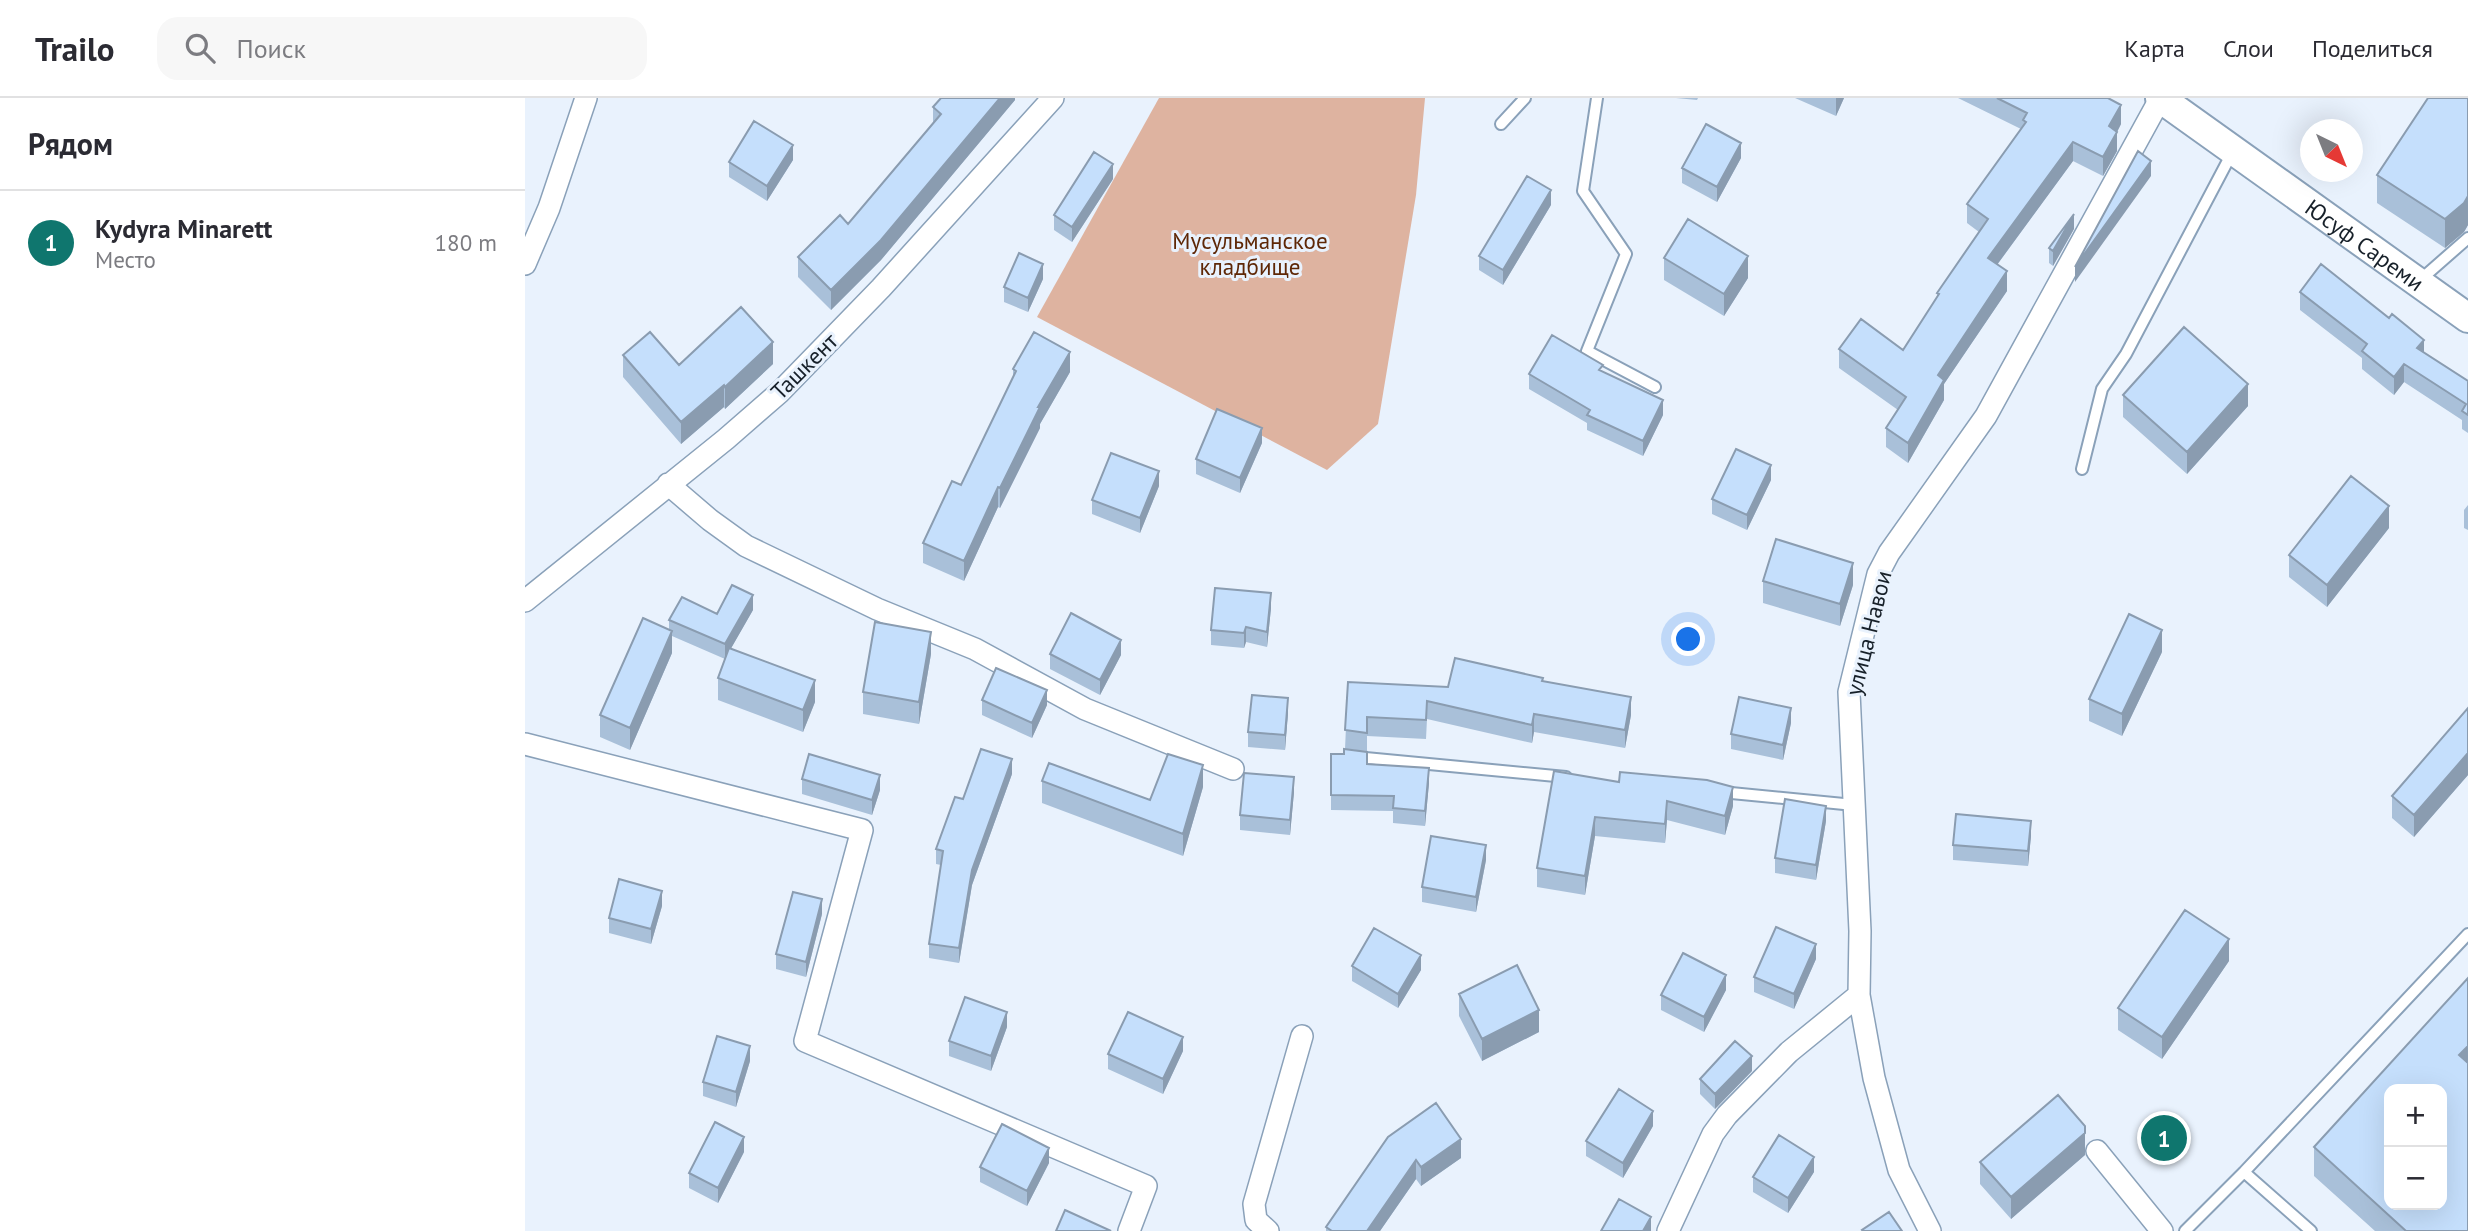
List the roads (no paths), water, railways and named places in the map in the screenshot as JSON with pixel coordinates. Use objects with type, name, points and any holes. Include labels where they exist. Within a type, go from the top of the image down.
[{"type":"main road","name":"Юсуф Сареми","points":[[2160,98],[2468,318]]},
{"type":"street","points":[[525,264],[549,208],[586,98]]},
{"type":"street","name":"Ташкент","points":[[525,601],[726,439],[780,392],[890,278],[1053,98]]},
{"type":"street","name":"улица Навои","points":[[1930,1231],[1899,1170],[1874,1078],[1859,995],[1860,931],[1849,692],[1878,575],[1889,553],[1986,416],[2160,98]]},
{"type":"street","points":[[668,484],[746,546],[877,608],[975,649],[1085,709],[1233,769]]},
{"type":"street","points":[[525,744],[862,830],[805,1041],[1146,1186],[1129,1231]]},
{"type":"street","points":[[1668,1231],[1713,1134],[1727,1115],[1789,1052],[1859,995]]},
{"type":"street","points":[[1268,1231],[1256,1220],[1254,1204],[1302,1036]]},
{"type":"street","points":[[2097,1151],[2162,1231]]},
{"type":"lane","points":[[1501,124],[1525,98]]},
{"type":"lane","points":[[1597,98],[1583,191],[1626,254],[1587,351],[1655,387]]},
{"type":"lane","points":[[2082,469],[2102,389],[2126,354],[2233,151]]},
{"type":"lane","points":[[2417,283],[2468,238]]},
{"type":"lane","points":[[1339,756],[1576,778]]},
{"type":"lane","points":[[1715,791],[1854,805]]},
{"type":"lane","points":[[2185,1231],[2468,934]]},
{"type":"lane","points":[[2244,1172],[2311,1231]]},
{"type":"place","name":"Kydyra Minarett","points":[[2164,1138]]},
{"type":"park label","name":"Мусульманское кладбище","points":[[1250,253]]}]
